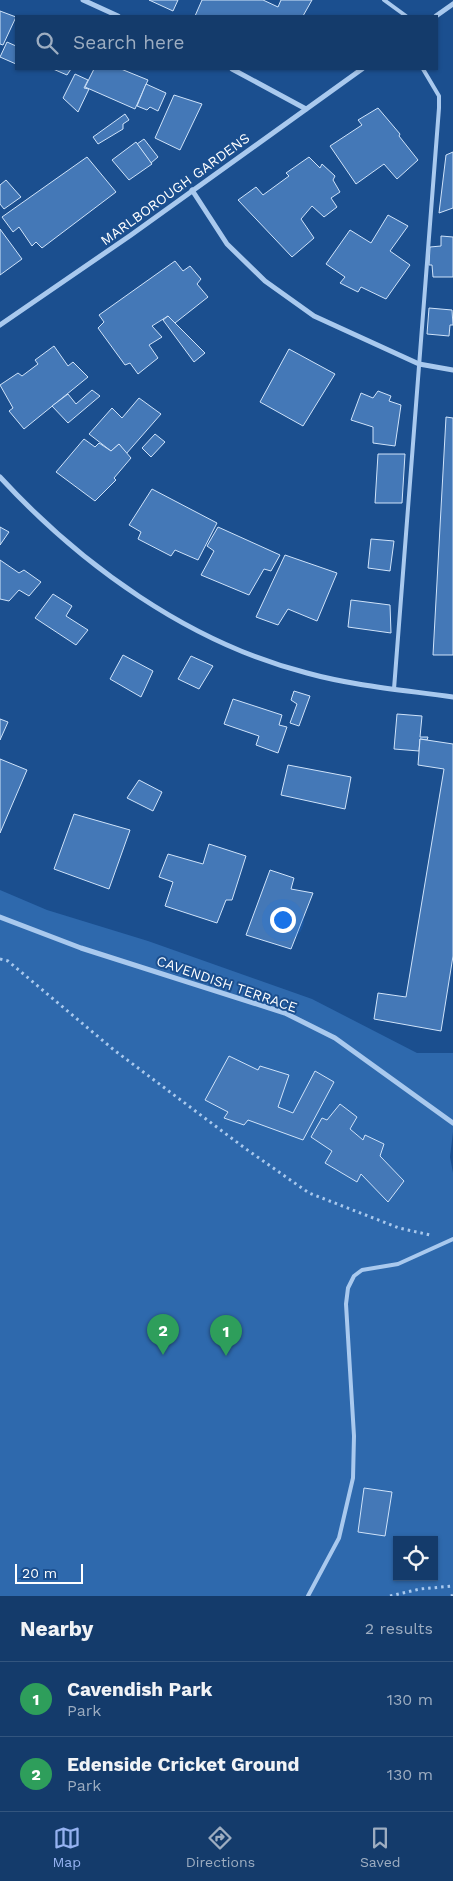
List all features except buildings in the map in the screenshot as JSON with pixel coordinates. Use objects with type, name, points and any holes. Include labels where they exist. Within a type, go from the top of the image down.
[{"type":"street","points":[[83,0],[116,15]]},
{"type":"street","points":[[437,15],[453,4]]},
{"type":"street","points":[[234,70],[306,109]]},
{"type":"street","name":"MARLBOROUGH GARDENS","points":[[0,325],[131,235],[361,70]]},
{"type":"street","points":[[192,190],[227,244],[265,281],[314,316],[419,364],[453,370]]},
{"type":"street","points":[[0,476],[34,514],[95,563],[138,595],[205,635],[272,662],[307,673],[394,689],[453,697]]},
{"type":"street","name":"CAVENDISH TERRACE","points":[[0,917],[81,948],[285,1013],[336,1038],[453,1123]]},
{"type":"lane","points":[[384,0],[405,15]]},
{"type":"lane","points":[[394,689],[439,108],[439,96],[423,70]]},
{"type":"lane","points":[[308,1596],[338,1538],[353,1478],[354,1436],[346,1304],[348,1288],[354,1276],[362,1270],[398,1264],[453,1239]]},
{"type":"path","points":[[0,959],[8,961],[149,1077],[309,1194],[399,1228],[453,1239]]},
{"type":"path","points":[[390,1596],[420,1589],[453,1586]]},
{"type":"shaded area","points":[[0,890],[47,910],[148,941],[312,999],[417,1053],[453,1053],[453,1132],[450,1157],[453,1173],[453,1596],[0,1596]]},
{"type":"place","name":"Edenside Cricket Ground","points":[[163,1355]]},
{"type":"place","name":"Cavendish Park","points":[[226,1356]]}]
